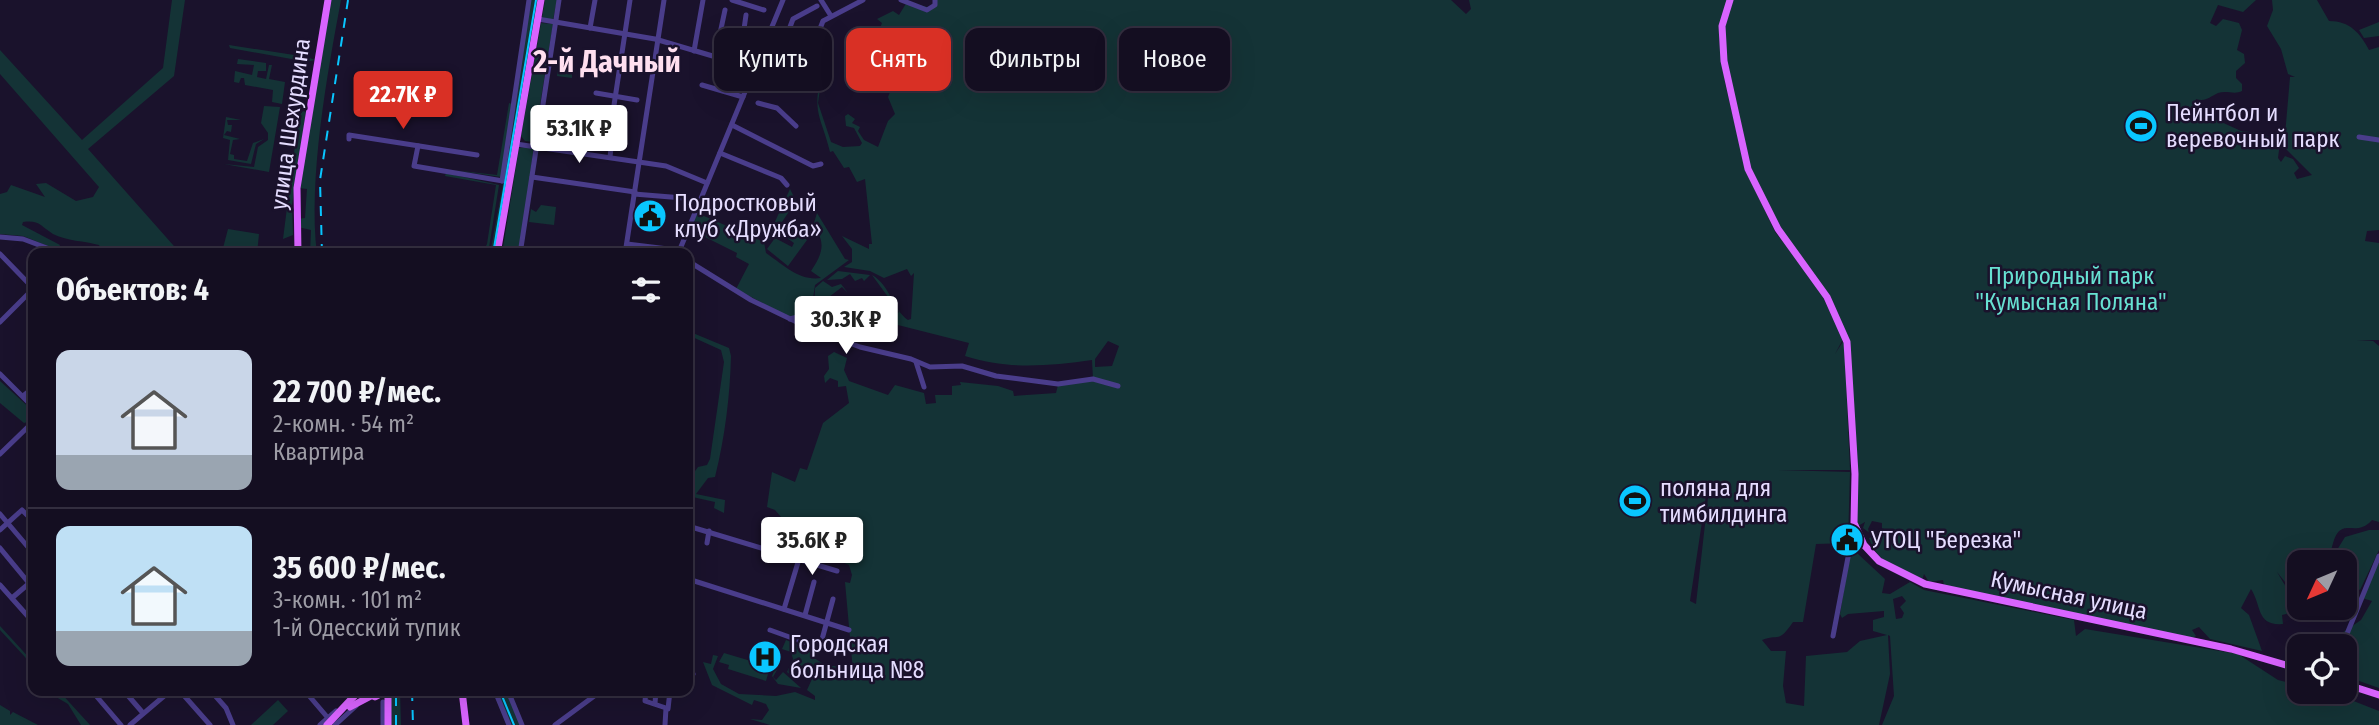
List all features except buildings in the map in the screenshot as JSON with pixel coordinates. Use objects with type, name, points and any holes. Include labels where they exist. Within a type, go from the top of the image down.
[{"type":"main road","name":"улица Шехурдина","points":[[298,248],[297,188],[328,0]]},
{"type":"main road","points":[[498,248],[506,181],[519,142],[541,0]]},
{"type":"main road","points":[[1730,0],[1722,26],[1724,61],[1748,169],[1778,229],[1827,297],[1847,342],[1855,469],[1854,523]]},
{"type":"main road","name":"Кумысная улица","points":[[1854,523],[1864,545],[1879,561],[1925,584],[2231,649],[2287,665]]},
{"type":"main road","points":[[2357,688],[2379,695]]},
{"type":"main road","points":[[340,713],[354,696]]},
{"type":"main road","points":[[328,721],[369,696],[383,702],[388,713]]},
{"type":"main road","points":[[385,725],[387,696]]},
{"type":"main road","points":[[463,696],[466,725]]},
{"type":"street","points":[[418,146],[414,166],[506,181],[529,0]]},
{"type":"street","points":[[521,248],[559,0]]},
{"type":"street","points":[[590,29],[595,0]]},
{"type":"street","points":[[610,157],[615,96],[630,0]]},
{"type":"street","points":[[626,248],[664,0]]},
{"type":"street","points":[[694,51],[703,0]]},
{"type":"street","points":[[732,0],[764,10]]},
{"type":"street","points":[[773,28],[783,0]]},
{"type":"street","points":[[820,28],[831,16],[863,0]]},
{"type":"street","points":[[901,0],[931,9],[934,0]]},
{"type":"street","points":[[790,28],[793,19],[819,3],[831,16]]},
{"type":"street","points":[[721,28],[725,10]]},
{"type":"street","points":[[745,28],[747,15]]},
{"type":"street","points":[[538,19],[659,41],[714,57]]},
{"type":"street","points":[[702,85],[743,97]]},
{"type":"street","points":[[680,248],[746,91]]},
{"type":"street","points":[[596,93],[637,100]]},
{"type":"street","points":[[758,103],[776,107],[796,126]]},
{"type":"street","points":[[732,125],[813,166],[821,164]]},
{"type":"street","points":[[349,139],[349,135],[477,155]]},
{"type":"street","points":[[2359,137],[2379,140]]},
{"type":"street","points":[[519,142],[666,166],[707,183]]},
{"type":"street","points":[[799,158],[806,150]]},
{"type":"street","points":[[720,153],[781,178],[787,184]]},
{"type":"street","points":[[532,177],[683,198]]},
{"type":"street","points":[[0,237],[23,239],[48,248]]},
{"type":"street","points":[[627,244],[660,248]]},
{"type":"street","points":[[0,254],[28,284]]},
{"type":"street","points":[[693,264],[751,300],[860,347],[914,360],[930,367],[962,366],[996,376],[1058,384],[1094,379],[1118,386]]},
{"type":"street","points":[[0,322],[28,294]]},
{"type":"street","points":[[790,319],[812,313]]},
{"type":"street","points":[[914,360],[924,387]]},
{"type":"street","points":[[0,374],[28,402]]},
{"type":"street","points":[[23,396],[28,392]]},
{"type":"street","points":[[0,454],[28,427]]},
{"type":"street","points":[[0,530],[22,510],[28,517]]},
{"type":"street","points":[[0,514],[28,547]]},
{"type":"street","points":[[1833,636],[1854,523]]},
{"type":"street","points":[[693,527],[837,571]]},
{"type":"street","points":[[707,543],[709,531]]},
{"type":"street","points":[[0,548],[28,580]]},
{"type":"street","points":[[2347,634],[2379,556]]},
{"type":"street","points":[[784,609],[799,559]]},
{"type":"street","points":[[693,581],[849,630]]},
{"type":"street","points":[[805,615],[814,582]]},
{"type":"street","points":[[0,585],[28,616]]},
{"type":"street","points":[[12,598],[28,587]]},
{"type":"street","points":[[770,630],[808,641],[817,647],[821,643],[833,599]]},
{"type":"street","points":[[96,696],[121,725]]},
{"type":"street","points":[[128,696],[143,713]]},
{"type":"street","points":[[130,725],[164,696]]},
{"type":"street","points":[[184,696],[210,725]]},
{"type":"street","points":[[215,696],[226,708],[233,725]]},
{"type":"street","points":[[309,696],[328,721]]},
{"type":"street","points":[[320,725],[328,721],[353,696]]},
{"type":"street","points":[[335,725],[369,696]]},
{"type":"street","points":[[497,696],[509,725]]},
{"type":"street","points":[[510,696],[522,725]]},
{"type":"street","points":[[555,725],[594,696]]},
{"type":"street","points":[[646,696],[645,701],[663,704],[667,711]]},
{"type":"street","points":[[654,703],[655,696]]},
{"type":"street","points":[[665,725],[669,696]]},
{"type":"street","points":[[383,702],[385,725]]},
{"type":"green space","points":[[172,0],[185,0],[174,76],[88,149],[176,248],[100,248],[99,245],[58,236],[33,222],[23,222],[22,225],[60,245],[59,248],[23,236],[0,234],[0,194],[7,192],[11,185],[45,197],[36,184],[46,183],[76,201],[93,197],[99,187],[0,74],[0,50],[82,140],[163,68]]},
{"type":"green space","points":[[330,0],[341,0],[320,127],[315,193],[317,248],[310,248],[311,230],[298,227],[297,219],[305,218],[307,189],[299,188]]},
{"type":"green space","points":[[530,0],[539,0],[507,179],[504,178]]},
{"type":"green space","points":[[545,0],[557,0],[553,20],[542,17]]},
{"type":"green space","points":[[934,0],[1451,0],[1466,14],[1471,9],[1469,0],[1727,0],[1719,37],[1725,83],[1746,171],[1775,232],[1817,285],[1843,339],[1835,354],[1844,340],[1850,470],[1777,470],[1850,472],[1848,543],[1816,544],[1803,622],[1793,622],[1781,636],[1762,640],[1771,651],[1786,651],[1783,686],[1786,703],[1804,706],[1806,656],[1847,652],[1860,641],[1887,635],[1873,631],[1873,620],[1884,617],[1884,611],[1848,614],[1842,618],[1840,614],[1849,558],[1857,553],[1885,579],[1882,593],[1890,594],[1910,582],[1924,590],[2074,620],[2076,636],[2085,629],[2238,654],[2278,680],[2287,682],[2287,704],[2357,702],[2379,711],[2379,725],[1882,725],[1894,696],[1888,635],[1890,674],[1879,725],[770,725],[750,719],[762,720],[769,710],[766,704],[754,700],[752,705],[712,685],[703,662],[711,664],[713,655],[718,656],[713,669],[721,684],[739,694],[776,696],[795,692],[815,700],[815,696],[807,690],[812,679],[809,673],[794,671],[793,677],[787,672],[793,659],[791,652],[782,649],[786,640],[812,650],[814,658],[827,666],[844,666],[853,671],[845,582],[850,583],[852,575],[849,565],[816,540],[810,538],[805,545],[775,510],[767,507],[772,472],[795,482],[800,468],[807,470],[823,423],[849,403],[846,386],[838,387],[838,381],[830,378],[825,383],[824,376],[829,369],[828,356],[834,352],[847,358],[844,370],[849,381],[888,395],[895,385],[924,393],[926,404],[936,403],[935,395],[952,395],[952,386],[961,385],[960,382],[998,386],[1013,391],[1014,396],[1056,393],[1058,385],[1093,379],[1092,360],[1044,365],[997,363],[965,356],[969,343],[886,322],[899,312],[872,275],[883,285],[908,320],[911,319],[914,273],[911,276],[907,269],[884,278],[870,271],[844,267],[852,262],[852,249],[842,236],[869,249],[869,244],[872,244],[865,179],[857,182],[849,167],[844,168],[833,151],[830,152],[819,115],[817,98],[818,91],[818,103],[831,142],[843,147],[860,146],[862,143],[854,128],[846,126],[845,116],[848,114],[855,119],[852,123],[860,127],[858,131],[864,140],[878,147],[888,121],[895,114],[888,97],[890,92],[886,91],[951,91],[951,28],[880,28],[882,23],[877,19],[893,11],[899,15],[907,2],[931,8]],"holes":[[[1108,341],[1119,346],[1112,366],[1095,367],[1095,359]],[[1709,489],[1696,604],[1690,601]],[[1902,596],[1906,601],[1900,607],[1904,613],[1902,618],[1896,619],[1893,599]]]},
{"type":"green space","name":"Природный парк \"Кумысная Поляна\"","points":[[1731,0],[2256,0],[2243,12],[2218,5],[2210,23],[2216,26],[2223,19],[2239,23],[2242,30],[2237,50],[2244,54],[2245,63],[2236,71],[2236,78],[2242,84],[2242,91],[2221,92],[2205,99],[2196,99],[2194,106],[2197,111],[2241,131],[2261,133],[2280,142],[2278,158],[2281,162],[2285,156],[2293,159],[2299,168],[2294,173],[2297,179],[2312,175],[2284,147],[2290,77],[2295,77],[2288,74],[2281,49],[2267,26],[2273,10],[2272,0],[2317,0],[2329,21],[2343,23],[2354,29],[2369,50],[2379,47],[2379,230],[2367,231],[2365,241],[2379,243],[2379,340],[2357,340],[2373,341],[2379,346],[2379,522],[2372,520],[2359,528],[2343,529],[2334,539],[2331,550],[2287,550],[2285,582],[2277,572],[2287,594],[2287,614],[2282,615],[2283,624],[2274,624],[2264,618],[2251,589],[2241,608],[2249,615],[2262,651],[2210,639],[2199,627],[2192,630],[2196,636],[2192,638],[1944,585],[1943,580],[1929,582],[1924,574],[1922,580],[1905,573],[1878,554],[1869,538],[1882,534],[1882,523],[1872,521],[1868,529],[1871,534],[1863,528],[1865,522],[1858,526],[1857,521],[1856,468],[1845,330],[1785,238],[1753,176],[1729,85],[1722,31]]},
{"type":"green space","points":[[2379,22],[2379,36],[2364,38],[2359,30]]},
{"type":"green space","points":[[541,23],[553,24],[534,142],[525,141],[521,136]]},
{"type":"green space","points":[[229,45],[315,60],[306,62],[304,76],[302,65],[297,60],[230,48]]},
{"type":"green space","points":[[238,59],[266,63],[266,71],[258,71],[257,77],[266,79],[269,65],[272,65],[269,79],[285,82],[282,104],[272,102],[273,90],[245,85],[244,78],[241,78],[239,83],[234,82],[235,71],[252,75],[254,65],[237,64]]},
{"type":"green space","points":[[559,61],[572,63],[572,78],[557,76],[558,68],[567,69],[557,67]]},
{"type":"green space","points":[[509,103],[512,104],[501,177],[452,170],[497,175]]},
{"type":"green space","points":[[264,106],[280,107],[269,172],[224,164],[254,167],[258,147],[268,140],[268,133],[261,123]]},
{"type":"green space","points":[[303,111],[306,112],[292,205],[293,235],[283,239],[297,130],[291,145],[290,127]]},
{"type":"green space","points":[[226,117],[241,120],[227,120],[228,125],[232,125],[231,132],[227,131],[224,135],[240,139],[233,140],[230,154],[234,155],[234,159],[247,161],[253,143],[264,139],[256,144],[251,164],[228,160],[230,140],[223,138]]},
{"type":"green space","points":[[541,135],[571,139],[569,149],[539,144]]},
{"type":"green space","points":[[534,146],[520,248],[503,248],[519,148]]},
{"type":"green space","points":[[446,173],[499,185],[489,248],[485,248],[496,185],[445,176]]},
{"type":"green space","points":[[503,184],[506,184],[496,248],[491,248]]},
{"type":"green space","points":[[790,189],[796,201],[770,240],[767,239]]},
{"type":"green space","points":[[541,205],[556,207],[554,225],[529,222],[531,209],[536,212]]},
{"type":"green space","points":[[697,213],[764,242],[766,253],[792,272],[821,278],[811,271],[821,248],[820,238],[813,226],[817,213],[845,259],[849,260],[815,285],[811,312],[789,317],[736,289],[749,264],[736,257],[737,253],[705,237],[695,224],[690,237],[686,235]]},
{"type":"green space","points":[[228,229],[259,234],[258,248],[223,248]]},
{"type":"green space","points":[[793,229],[807,240],[788,266],[767,249],[775,238],[792,247],[794,243],[787,238]]},
{"type":"green space","points":[[838,271],[870,275],[864,281],[862,278],[855,281],[850,274],[842,279],[827,280]]},
{"type":"green space","points":[[823,281],[832,287],[841,284],[848,293],[842,287],[829,297],[825,307],[814,312],[815,288]]},
{"type":"green space","points":[[836,305],[837,312],[844,317],[842,319],[856,329],[883,332],[882,339],[860,332],[847,324],[830,308]]},
{"type":"green space","points":[[693,333],[729,348],[731,356],[722,447],[715,477],[708,478],[696,494],[725,500],[724,513],[714,508],[715,502],[693,497],[693,474],[698,467],[707,465],[710,459],[724,362],[721,350],[693,337]]},
{"type":"green space","points":[[0,381],[28,406],[28,422],[24,423],[0,403]]},
{"type":"green space","points":[[2379,530],[2379,550],[2360,590],[2357,588],[2357,550],[2337,550],[2345,537]]},
{"type":"green space","points":[[2379,562],[2379,688],[2357,680],[2357,634],[2341,634],[2361,620],[2372,601],[2362,598]]},
{"type":"green space","points":[[0,626],[28,657],[28,662],[25,657],[0,630]]},
{"type":"green space","points":[[724,653],[761,664],[768,674],[766,681],[728,669],[729,665],[719,662]]},
{"type":"green space","points":[[776,666],[778,668],[773,677],[776,680],[783,672],[801,688],[778,684],[772,676]]},
{"type":"green space","points":[[54,696],[64,696],[90,725],[81,725],[68,704]]},
{"type":"green space","points":[[391,696],[400,696],[401,725],[390,725]]},
{"type":"green space","points":[[498,696],[508,696],[521,725],[510,725]]},
{"type":"green space","points":[[278,700],[288,711],[273,725],[251,725]]},
{"type":"green space","points":[[0,705],[10,711],[10,715],[13,712],[38,725],[0,725]]},
{"type":"tram line","points":[[494,248],[536,0]]},
{"type":"tram line","points":[[502,696],[514,725]]},
{"type":"railway","points":[[322,248],[320,180],[348,0]]},
{"type":"railway","points":[[396,696],[396,725]]},
{"type":"railway","points":[[412,696],[413,725]]},
{"type":"place","name":"Пейнтбол и веревочный парк","points":[[2141,126]]},
{"type":"place","name":"Подростковый клуб «Дружба»","points":[[650,216]]},
{"type":"place","name":"поляна для тимбилдинга","points":[[1635,501]]},
{"type":"place","name":"УТОЦ \"Березка\"","points":[[1847,540]]},
{"type":"place","name":"Городская больница №8","points":[[765,657]]},
{"type":"district","name":"2-й Дачный","points":[[607,62]]}]
